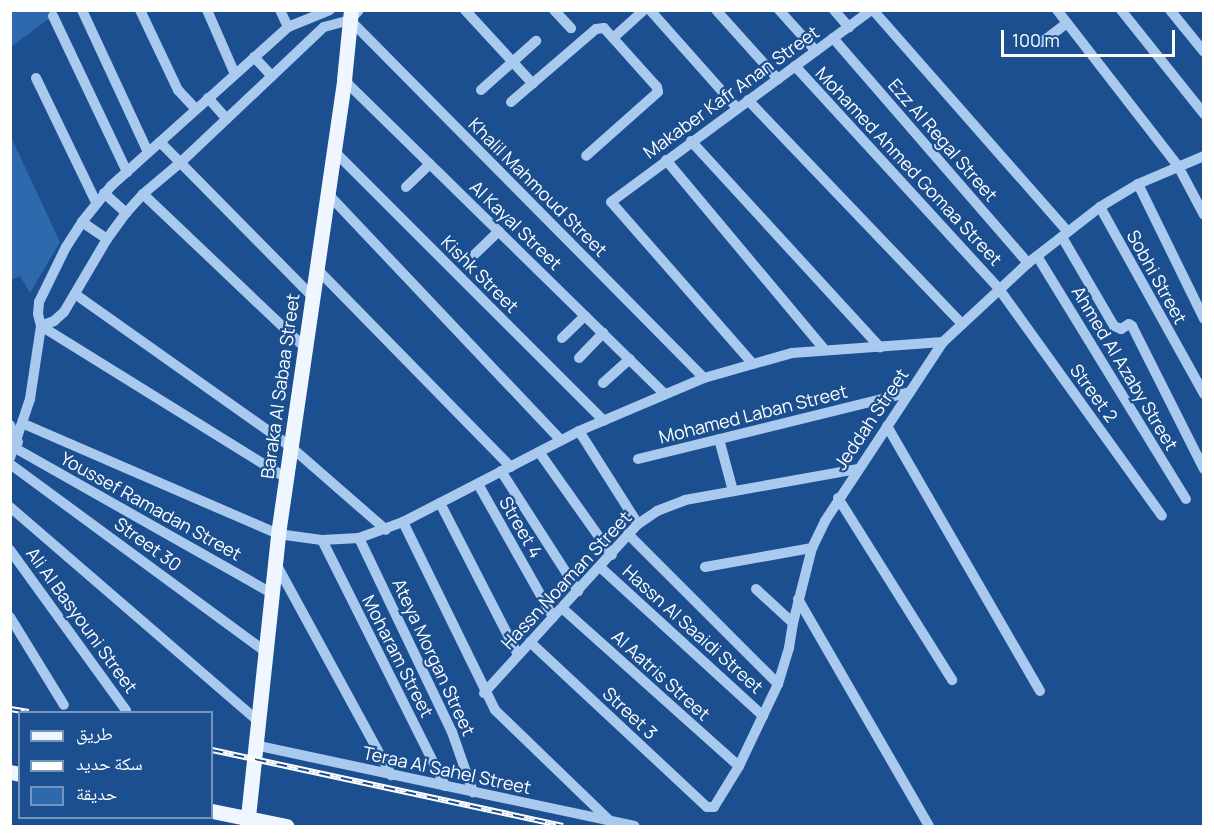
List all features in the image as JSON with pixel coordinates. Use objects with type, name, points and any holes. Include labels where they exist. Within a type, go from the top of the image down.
[{"type":"main road","name":"Baraka Al Sabaa Street","points":[[248,817],[278,534],[353,14]]},
{"type":"main road","points":[[213,811],[286,826]]},
{"type":"street","points":[[82,10],[148,152]]},
{"type":"street","points":[[140,10],[178,90],[196,109]]},
{"type":"street","points":[[207,10],[235,75]]},
{"type":"street","points":[[280,10],[288,27]]},
{"type":"street","points":[[465,10],[533,84]]},
{"type":"street","points":[[555,10],[571,28]]},
{"type":"street","points":[[613,38],[644,10]]},
{"type":"street","points":[[650,10],[737,108]]},
{"type":"street","points":[[716,10],[777,79]]},
{"type":"street","points":[[779,10],[816,51]]},
{"type":"street","points":[[834,10],[849,27]]},
{"type":"street","points":[[872,10],[1065,235],[1114,326],[1121,329],[1129,324],[1132,326],[1203,469]]},
{"type":"street","name":"Makaber Kafr Anan Street","points":[[753,364],[612,205],[612,200],[872,10]]},
{"type":"street","points":[[1057,10],[1178,166],[1203,214]]},
{"type":"street","points":[[1121,10],[1203,114]]},
{"type":"street","points":[[1170,10],[1203,52]]},
{"type":"street","points":[[14,450],[24,424],[40,326],[39,302],[66,247],[96,202],[127,171],[288,27],[322,12],[324,27]]},
{"type":"street","points":[[40,326],[60,317],[107,239],[143,194],[180,164],[324,27],[353,14]]},
{"type":"street","name":"Khalil Mahmoud Street","points":[[353,14],[704,378]]},
{"type":"street","points":[[53,16],[127,171]]},
{"type":"street","points":[[1042,42],[1067,23]]},
{"type":"street","points":[[511,102],[598,28],[604,28],[657,87],[658,92],[586,156]]},
{"type":"street","name":"Ezz Al Regal Street","points":[[833,38],[1028,263]]},
{"type":"street","points":[[481,90],[536,41]]},
{"type":"street","points":[[254,57],[272,76]]},
{"type":"street","name":"Mohamed Ahmed Gomaa Street","points":[[795,66],[999,289]]},
{"type":"street","points":[[36,78],[96,202]]},
{"type":"street","name":"Al Kayal Street","points":[[344,80],[665,394]]},
{"type":"street","points":[[208,98],[227,119]]},
{"type":"street","points":[[748,100],[962,324]]},
{"type":"street","points":[[692,141],[880,347]]},
{"type":"street","points":[[160,142],[313,297]]},
{"type":"street","name":"Kishk Street","points":[[333,150],[604,421]]},
{"type":"street","name":"Jeddah Street","points":[[707,807],[711,808],[717,803],[739,766],[778,684],[789,648],[798,599],[812,548],[838,498],[943,342],[1028,263],[1100,207],[1138,184],[1203,156]]},
{"type":"street","points":[[666,160],[824,349]]},
{"type":"street","points":[[406,187],[430,164]]},
{"type":"street","points":[[1138,184],[1203,320]]},
{"type":"street","points":[[104,193],[126,213]]},
{"type":"street","points":[[143,194],[305,348]]},
{"type":"street","points":[[328,194],[561,440]]},
{"type":"street","name":"Sobhi Street","points":[[1100,207],[1203,394]]},
{"type":"street","points":[[82,222],[107,239]]},
{"type":"street","points":[[475,254],[499,231]]},
{"type":"street","name":"Ahmed Al Azaby Street","points":[[1037,256],[1186,499]]},
{"type":"street","points":[[317,269],[506,469],[578,591]]},
{"type":"street","name":"Street 2","points":[[999,289],[1161,516]]},
{"type":"street","points":[[75,294],[291,447],[386,530]]},
{"type":"street","points":[[562,338],[585,316]]},
{"type":"street","points":[[40,326],[286,478]]},
{"type":"street","points":[[579,357],[603,333]]},
{"type":"street","points":[[24,424],[278,534],[322,540],[359,538],[403,522],[579,431],[704,378],[792,353],[943,342]]},
{"type":"street","points":[[603,383],[630,359]]},
{"type":"street","name":"Mohamed Laban Street","points":[[638,459],[910,392]]},
{"type":"street","points":[[10,425],[14,450]]},
{"type":"street","points":[[887,426],[1040,691]]},
{"type":"street","points":[[579,431],[638,524]]},
{"type":"street","points":[[719,439],[734,491]]},
{"type":"street","name":"Youssef Ramadan Street","points":[[14,450],[272,593]]},
{"type":"street","points":[[539,452],[612,555]]},
{"type":"street","name":"Street 30","points":[[10,464],[265,651]]},
{"type":"street","name":"Hassn Noaman Street","points":[[484,693],[612,555],[628,534],[657,511],[685,500],[858,469]]},
{"type":"street","name":"Street 4","points":[[478,484],[553,617]]},
{"type":"street","points":[[838,498],[952,680]]},
{"type":"street","points":[[440,503],[518,655]]},
{"type":"street","points":[[10,507],[258,720]]},
{"type":"street","points":[[403,522],[484,693],[495,710],[610,821]]},
{"type":"street","points":[[628,534],[778,684]]},
{"type":"street","name":"Ateya Morgan Street","points":[[359,538],[452,732],[473,792]]},
{"type":"street","name":"Moharam Street","points":[[322,540],[445,786]]},
{"type":"street","points":[[705,567],[812,548]]},
{"type":"street","name":"Ali Al Basyouni Street","points":[[10,550],[126,710]]},
{"type":"street","points":[[275,562],[391,775]]},
{"type":"street","name":"Hassn Al Saaidi Street","points":[[600,567],[763,716]]},
{"type":"street","points":[[756,589],[793,623]]},
{"type":"street","points":[[798,599],[929,826]]},
{"type":"street","name":"Al Aatris Street","points":[[562,608],[739,766]]},
{"type":"street","points":[[10,617],[64,705]]},
{"type":"street","name":"Street 3","points":[[530,642],[707,807]]},
{"type":"street","name":"Teraa Al Sahel Street","points":[[254,745],[634,826]]},
{"type":"green space","points":[[11,11],[59,11],[11,47]]},
{"type":"green space","points":[[10,135],[60,242],[30,293],[20,276],[11,280]]},
{"type":"railway","points":[[10,709],[23,711]]},
{"type":"railway","points":[[213,750],[563,826]]}]
